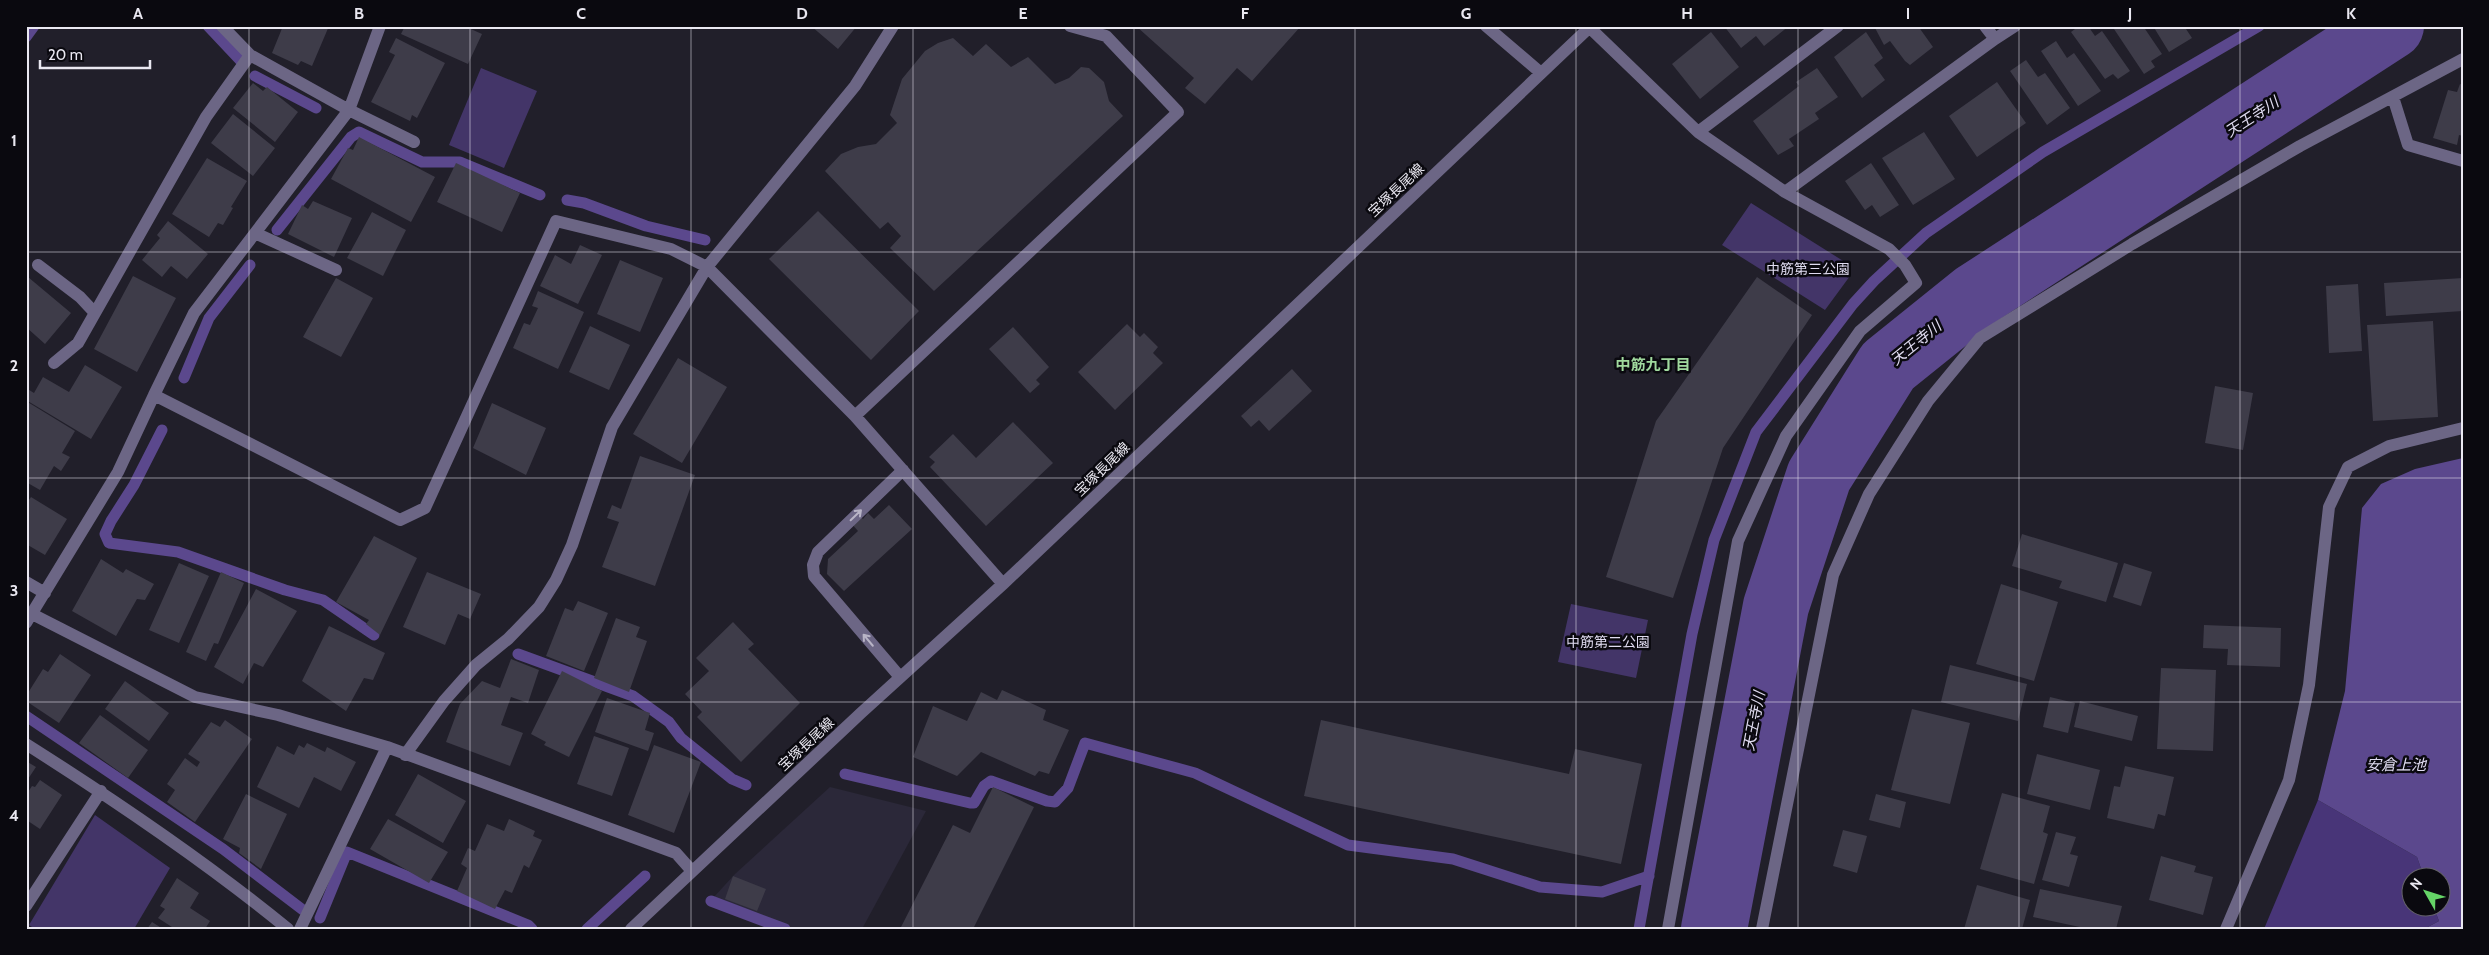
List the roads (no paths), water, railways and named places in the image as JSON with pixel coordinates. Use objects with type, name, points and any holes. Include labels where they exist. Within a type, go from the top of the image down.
[{"type":"street","points":[[222,26],[250,56],[349,110],[414,142]]},
{"type":"street","points":[[380,26],[349,110],[194,313],[118,472],[29,618],[195,698],[278,715],[387,747],[676,852],[692,871]]},
{"type":"street","points":[[405,755],[444,701],[476,665],[508,639],[539,607],[556,580],[572,545],[612,427],[707,267],[855,86],[893,26]]},
{"type":"street","points":[[855,416],[1178,112],[1106,36],[1070,26]]},
{"type":"street","points":[[1486,26],[1541,73]]},
{"type":"street","points":[[1698,132],[1838,26]]},
{"type":"street","points":[[1985,26],[1995,39]]},
{"type":"street","points":[[1785,192],[2015,26]]},
{"type":"street","points":[[1591,27],[1698,132],[1785,192],[1889,249],[1905,265],[1916,283],[1860,331],[1786,436],[1738,541],[1668,929]]},
{"type":"street","name":"宝塚長尾線","points":[[631,929],[900,677],[1003,584],[1591,27]]},
{"type":"street","points":[[54,363],[78,343],[206,117],[250,56]]},
{"type":"street","points":[[1762,929],[1833,574],[1869,494],[1928,402],[1980,338],[2148,234],[2300,146],[2463,59]]},
{"type":"street","points":[[2393,97],[2408,146],[2463,161]]},
{"type":"street","points":[[154,394],[400,520],[425,508],[556,221],[671,250],[707,267],[855,416],[1003,584]]},
{"type":"street","points":[[255,233],[336,270]]},
{"type":"street","points":[[38,265],[80,297],[94,312]]},
{"type":"street","points":[[2226,929],[2289,780],[2309,685],[2329,507],[2332,499],[2348,467],[2389,446],[2463,428]]},
{"type":"street","points":[[900,677],[814,576],[813,565],[818,552],[903,470]]},
{"type":"street","points":[[26,582],[45,593]]},
{"type":"street","points":[[26,744],[101,791],[238,888],[288,929]]},
{"type":"street","points":[[300,929],[387,747]]},
{"type":"street","points":[[26,906],[101,791]]},
{"type":"water","name":"安倉上池","points":[[2463,458],[2463,929],[2424,929],[2439,921],[2438,918],[2452,918],[2452,868],[2421,868],[2417,857],[2318,800],[2345,691],[2362,508],[2381,484],[2415,469]]},
{"type":"waterway","points":[[26,37],[34,26]]},
{"type":"waterway","points":[[208,26],[240,60]]},
{"type":"waterway","points":[[1639,929],[1692,634],[1714,540],[1756,432],[1853,304],[1874,281],[1926,233],[2043,152],[2259,26]]},
{"type":"waterway","name":"天王寺川","points":[[1714,929],[1776,606],[1819,476],[1888,366],[1975,296],[2391,26]]},
{"type":"waterway","points":[[2320,45],[2336,61]]},
{"type":"waterway","points":[[255,76],[316,108]]},
{"type":"waterway","points":[[277,230],[351,137],[359,132],[422,162],[460,162],[540,195]]},
{"type":"waterway","points":[[567,200],[584,203],[646,226],[705,240]]},
{"type":"waterway","points":[[184,378],[209,318],[250,265]]},
{"type":"waterway","points":[[162,430],[134,485],[111,521],[105,534],[109,543],[178,552],[285,590],[323,600],[374,635]]},
{"type":"waterway","points":[[518,654],[633,696],[669,722],[681,738],[732,779],[746,785]]},
{"type":"waterway","points":[[26,716],[223,849],[303,910]]},
{"type":"waterway","points":[[845,774],[970,803],[974,803],[984,786],[991,781],[1047,801],[1055,802],[1068,788],[1085,743],[1195,773],[1348,845],[1453,859],[1540,887],[1602,892],[1649,876]]},
{"type":"waterway","points":[[320,918],[347,852],[528,925],[532,929]]},
{"type":"waterway","points":[[587,929],[645,876]]},
{"type":"waterway","points":[[711,901],[785,929]]},
{"type":"district","name":"中筋九丁目","points":[[1653,365]]},
{"type":"park label","name":"中筋第三公園","points":[[1808,269]]},
{"type":"park label","name":"中筋第二公園","points":[[1608,642]]}]
